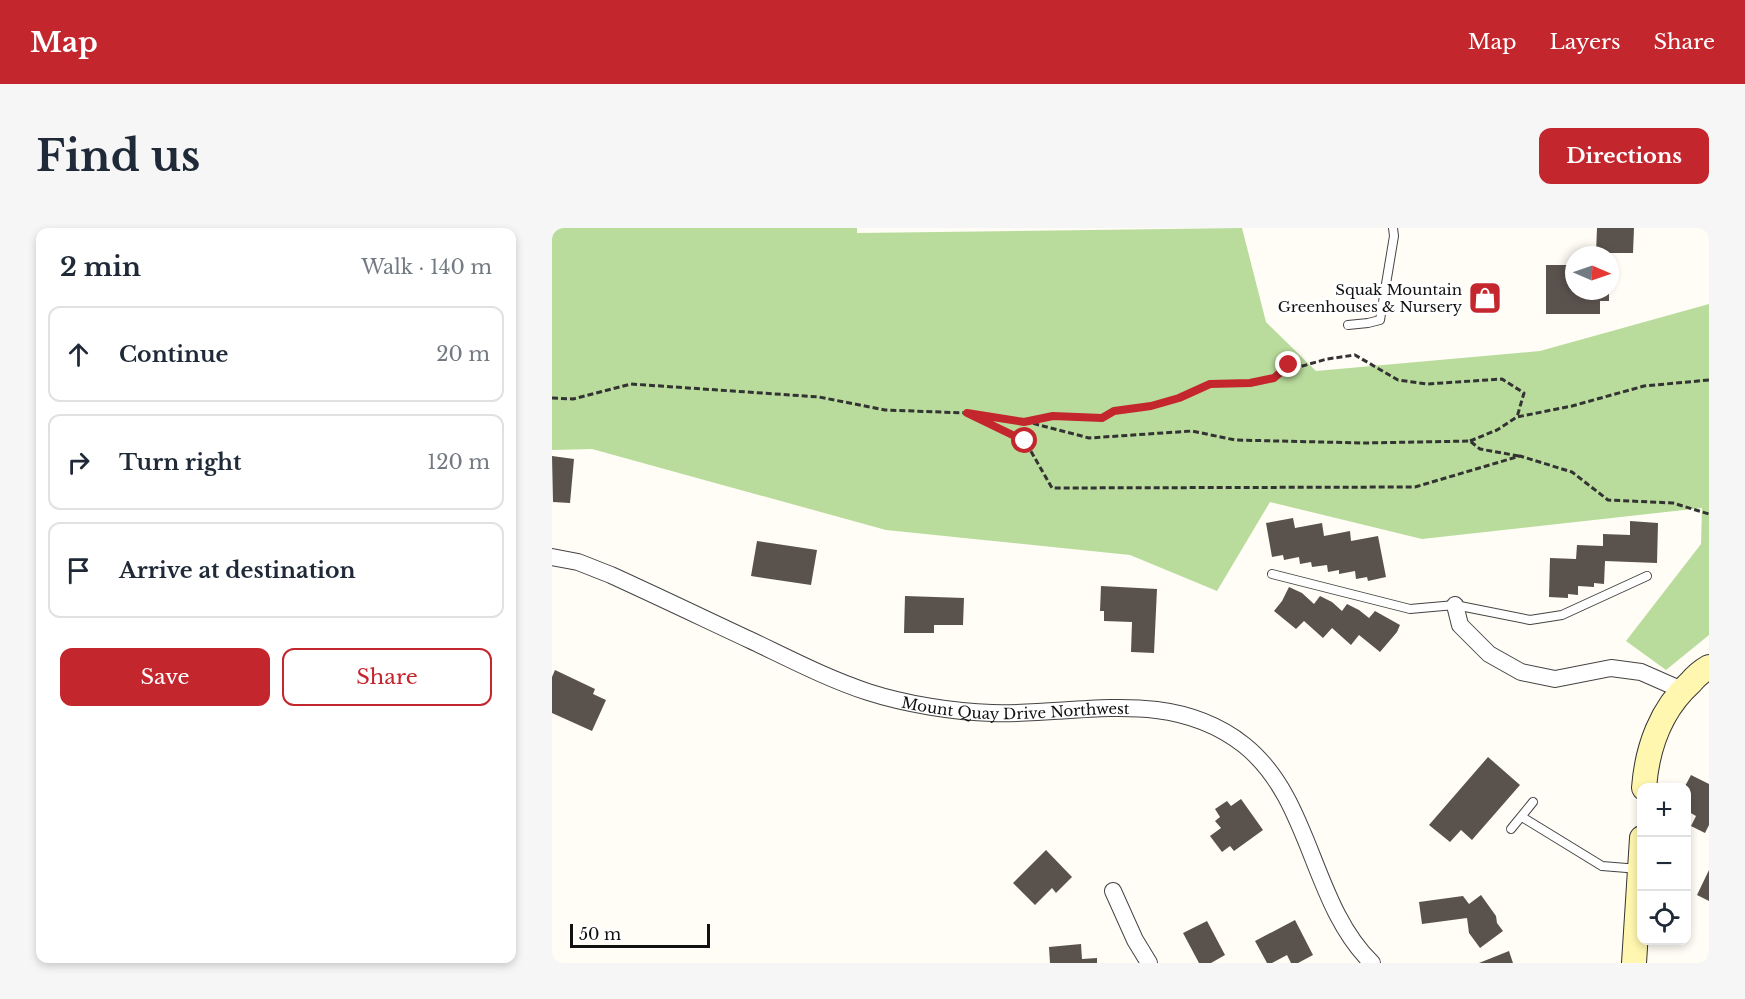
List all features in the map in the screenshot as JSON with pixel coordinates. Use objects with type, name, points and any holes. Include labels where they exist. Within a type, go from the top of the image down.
[{"type":"street","name":"Mount Quay Drive Northwest","points":[[552,557],[578,562],[610,575],[868,692],[910,703],[992,713],[1142,707],[1167,710],[1209,724],[1245,746],[1260,760],[1276,781],[1295,817],[1334,907],[1359,950],[1372,963]]},
{"type":"street","points":[[1455,605],[1460,625],[1490,654],[1521,672],[1555,679],[1611,668],[1641,672],[1682,690]]},
{"type":"street","points":[[1645,783],[1650,749],[1659,726],[1682,690],[1709,667]]},
{"type":"street","points":[[1113,891],[1135,940],[1149,963]]},
{"type":"street","points":[[1634,963],[1639,891]]},
{"type":"lane","points":[[1348,325],[1380,320],[1394,236],[1393,228]]},
{"type":"lane","points":[[1272,574],[1410,609],[1455,605],[1530,620],[1562,615],[1647,576]]},
{"type":"lane","points":[[1511,829],[1533,802]]},
{"type":"lane","points":[[1522,816],[1602,866],[1637,869]]},
{"type":"path","points":[[1024,422],[1053,416],[1102,418],[1114,411],[1151,406],[1179,398],[1210,384],[1250,383],[1274,378],[1289,365],[1299,367],[1327,359],[1354,355],[1398,380],[1427,384],[1502,379],[1524,393],[1517,417]]},
{"type":"path","points":[[552,398],[573,399],[631,384],[819,397],[885,410],[967,413],[1024,422],[1089,438],[1192,431],[1236,440],[1365,443],[1470,441],[1497,430],[1517,417],[1572,406],[1644,386],[1709,380]]},
{"type":"path","points":[[967,413],[1025,441],[1052,488],[1415,487],[1520,456]]},
{"type":"path","points":[[1470,441],[1480,449],[1520,456],[1572,472],[1608,500],[1673,503],[1709,514]]},
{"type":"green space","points":[[552,228],[857,228],[857,233],[1242,228],[1266,322],[1316,371],[1540,351],[1709,304],[1709,635],[1666,670],[1626,641],[1701,544],[1702,508],[1422,539],[1270,502],[1217,591],[1130,555],[886,530],[592,449],[552,450]]},
{"type":"building","points":[[1597,228],[1634,228],[1633,253],[1619,253],[1619,246],[1596,246]]},
{"type":"building","points":[[1546,265],[1565,265],[1565,300],[1609,300],[1600,301],[1600,314],[1546,314]]},
{"type":"building","points":[[552,456],[574,459],[570,503],[553,502]]},
{"type":"building","points":[[1293,518],[1295,528],[1322,523],[1324,536],[1350,531],[1351,541],[1378,536],[1386,577],[1368,581],[1367,577],[1356,579],[1355,571],[1339,574],[1339,570],[1328,572],[1327,565],[1312,567],[1311,562],[1300,564],[1299,557],[1284,560],[1283,555],[1272,557],[1266,523]]},
{"type":"building","points":[[1630,521],[1658,523],[1657,563],[1605,561],[1604,584],[1594,583],[1594,587],[1578,586],[1578,595],[1568,594],[1568,598],[1549,597],[1550,558],[1576,559],[1577,545],[1603,546],[1603,534],[1630,535]]},
{"type":"building","points":[[757,541],[817,550],[811,585],[751,576]]},
{"type":"building","points":[[1101,586],[1157,589],[1154,653],[1131,652],[1132,622],[1104,621],[1104,611],[1100,611]]},
{"type":"building","points":[[1289,587],[1302,593],[1314,604],[1320,596],[1332,602],[1342,611],[1347,604],[1369,618],[1375,611],[1400,625],[1380,652],[1359,635],[1351,645],[1332,628],[1323,638],[1304,621],[1296,629],[1274,611]]},
{"type":"building","points":[[905,596],[964,598],[963,625],[934,625],[934,633],[904,633]]},
{"type":"building","points":[[555,670],[595,689],[593,694],[606,700],[592,731],[552,713],[552,677]]},
{"type":"building","points":[[1488,757],[1520,785],[1472,840],[1461,830],[1450,842],[1429,825]]},
{"type":"building","points":[[1691,775],[1709,784],[1709,825],[1705,833],[1691,826],[1696,816],[1691,813],[1691,783],[1687,783]]},
{"type":"building","points":[[1241,799],[1263,830],[1234,851],[1230,846],[1222,852],[1210,836],[1221,828],[1215,821],[1220,817],[1215,809],[1227,801],[1231,806]]},
{"type":"building","points":[[1046,850],[1072,877],[1056,893],[1052,888],[1035,905],[1013,883]]},
{"type":"building","points":[[1709,870],[1709,901],[1697,895]]},
{"type":"building","points":[[1481,895],[1496,916],[1497,923],[1503,931],[1480,948],[1469,933],[1467,918],[1422,924],[1419,902],[1463,896],[1469,904]]},
{"type":"building","points":[[1295,920],[1313,955],[1298,963],[1291,963],[1287,955],[1272,963],[1267,963],[1255,941]]},
{"type":"building","points":[[1207,921],[1225,955],[1211,963],[1199,963],[1183,933]]},
{"type":"building","points":[[1081,944],[1082,959],[1097,958],[1097,963],[1050,963],[1049,947]]},
{"type":"building","points":[[1509,951],[1513,963],[1479,963]]},
{"type":"place","name":"Squak Mountain Greenhouses & Nursery","points":[[1485,298]]},
{"type":"route","points":[[1025,441],[967,413],[1024,422],[1053,416],[1102,418],[1114,411],[1151,406],[1179,398],[1210,384],[1250,383],[1274,378],[1289,365]]}]
